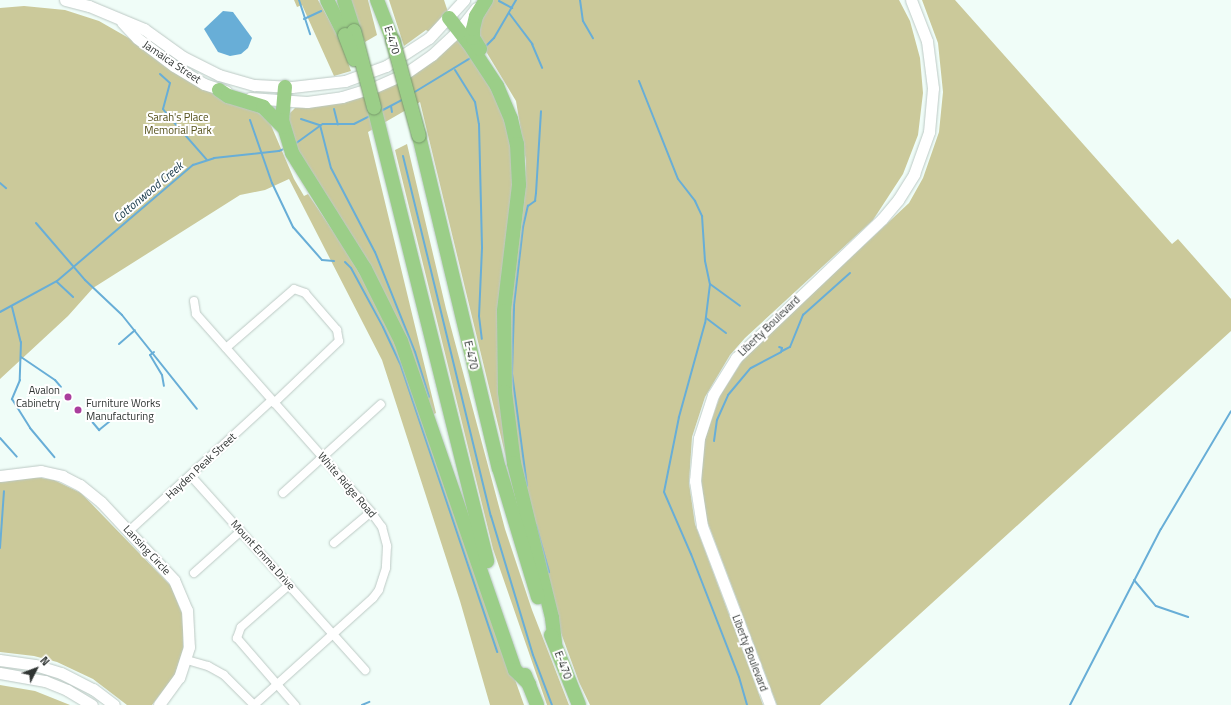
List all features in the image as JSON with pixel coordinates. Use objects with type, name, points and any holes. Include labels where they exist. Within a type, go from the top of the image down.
[{"type":"highway","points":[[327,0],[350,33]]},
{"type":"highway","points":[[344,0],[350,33],[366,98],[374,107],[387,155],[474,514],[497,594],[537,705]]},
{"type":"highway","points":[[471,40],[474,23],[486,0]]},
{"type":"highway","name":"E-470","points":[[381,4],[419,136],[505,490],[527,564],[555,644],[579,705]]},
{"type":"highway","points":[[449,18],[459,30],[471,40],[491,71],[511,119],[518,149],[519,178],[504,311],[505,397],[514,463],[552,618],[555,644]]},
{"type":"highway","points":[[285,87],[283,102],[285,133],[296,162],[362,265],[400,341],[508,650],[516,670],[529,684]]},
{"type":"highway","points":[[219,90],[228,96],[263,107],[285,133]]},
{"type":"street","name":"Jamaica Street","points":[[65,0],[99,10],[144,29],[183,57],[219,75],[251,84],[285,87],[340,82],[381,68],[415,49],[449,18],[464,0]]},
{"type":"street","name":"Jamaica Street","points":[[122,21],[137,38],[174,66],[219,90],[283,102],[330,99],[375,87],[425,60],[459,30],[481,0]]},
{"type":"street","name":"Liberty Boulevard","points":[[770,705],[702,526],[695,481],[699,438],[711,398],[736,358],[882,220],[901,196],[914,174],[929,132],[934,88],[927,41],[910,0]]},
{"type":"street","name":"Hayden Peak Street","points":[[129,531],[331,350],[339,341],[337,330],[310,298],[300,289],[294,289],[226,348]]},
{"type":"street","name":"White Ridge Road","points":[[194,301],[196,314],[371,512],[384,533],[387,546],[386,568],[378,590],[373,598],[278,686],[254,705]]},
{"type":"street","points":[[283,493],[381,404]]},
{"type":"street","name":"Lansing Circle","points":[[0,476],[34,471],[65,477],[92,493],[170,574],[181,592],[190,625],[187,660],[178,680],[159,705]]},
{"type":"street","name":"Mount Emma Drive","points":[[191,476],[365,670]]},
{"type":"street","points":[[334,543],[371,512]]},
{"type":"street","points":[[194,573],[241,531]]},
{"type":"street","points":[[289,584],[241,627],[237,635],[239,642],[295,705]]},
{"type":"street","points":[[0,660],[35,665],[61,673],[93,689],[114,705]]},
{"type":"street","points":[[187,660],[208,666],[224,675],[254,705]]},
{"type":"street","points":[[0,673],[45,681],[68,690],[92,705]]},
{"type":"green space","points":[[294,0],[318,0],[339,38],[351,71],[334,76],[302,5],[297,7]]},
{"type":"green space","points":[[348,0],[368,0],[377,35],[365,42]]},
{"type":"green space","points":[[389,0],[444,0],[448,12],[429,32],[426,30],[404,46]]},
{"type":"green space","points":[[488,0],[899,0],[910,21],[920,58],[923,93],[918,135],[903,174],[873,220],[745,338],[730,355],[705,397],[692,437],[689,483],[695,524],[763,705],[590,705],[579,682],[561,633],[516,453],[507,343],[525,194],[526,161],[516,101],[476,35]]},
{"type":"green space","points":[[922,0],[955,0],[1172,244],[1178,239],[1231,299],[1231,331],[820,705],[777,705],[706,518],[701,477],[704,442],[720,396],[744,358],[909,203],[923,178],[939,132],[943,92],[938,43]]},
{"type":"green space","name":"Sarah's Place Memorial Park","points":[[24,6],[65,10],[99,21],[256,111],[270,123],[294,179],[304,196],[308,194],[349,255],[393,334],[524,705],[490,705],[460,601],[382,360],[289,179],[265,190],[240,195],[93,288],[68,316],[0,379],[0,8]]},
{"type":"green space","points":[[457,38],[490,84],[508,124],[514,169],[508,223],[509,470],[420,102],[368,132],[436,413],[432,415],[414,364],[304,167],[288,123],[290,113],[295,108],[331,104],[367,95]]},
{"type":"green space","points":[[407,144],[446,309],[505,529],[532,610],[569,705],[547,705],[493,549],[395,150]]},
{"type":"green space","points":[[35,477],[54,480],[81,493],[171,586],[183,616],[183,649],[175,675],[152,705],[127,705],[93,679],[57,662],[34,656],[0,652],[0,482]]},
{"type":"green space","points":[[0,685],[35,691],[70,705],[0,705]]},
{"type":"water","points":[[223,11],[233,12],[252,38],[248,48],[241,54],[230,56],[218,52],[204,29]]},
{"type":"waterway","points":[[299,0],[310,34]]},
{"type":"waterway","name":"Cottonwood Creek","points":[[485,47],[494,38],[516,0]]},
{"type":"waterway","points":[[580,0],[583,21],[593,38]]},
{"type":"waterway","points":[[499,1],[512,8]]},
{"type":"waterway","points":[[304,19],[321,11]]},
{"type":"waterway","points":[[509,13],[532,44],[542,68]]},
{"type":"waterway","name":"Cottonwood Creek","points":[[413,93],[472,57]]},
{"type":"waterway","points":[[455,70],[475,102],[479,124],[482,248],[479,316],[482,339]]},
{"type":"waterway","points":[[160,74],[170,83],[163,109],[169,117]]},
{"type":"waterway","points":[[639,81],[678,179],[695,201],[702,216],[705,261],[710,284],[705,323],[679,417],[664,492],[691,554],[739,677],[747,705]]},
{"type":"waterway","name":"Cottonwood Creek","points":[[381,111],[404,99]]},
{"type":"waterway","points":[[391,106],[392,112]]},
{"type":"waterway","points":[[334,109],[338,125]]},
{"type":"waterway","points":[[527,486],[512,374],[514,305],[523,227],[528,206],[535,201],[541,111]]},
{"type":"waterway","name":"Cottonwood Creek","points":[[295,144],[323,124],[354,124],[370,116]]},
{"type":"waterway","points":[[301,119],[320,125],[331,168],[375,252],[415,352],[429,397]]},
{"type":"waterway","points":[[172,120],[207,160]]},
{"type":"waterway","points":[[250,120],[272,183],[293,227],[322,260],[334,261]]},
{"type":"waterway","name":"Cottonwood Creek","points":[[0,312],[57,281],[193,165],[214,158],[279,151],[286,148]]},
{"type":"waterway","points":[[403,156],[491,516],[533,655],[552,705]]},
{"type":"waterway","points":[[0,183],[6,188]]},
{"type":"waterway","points":[[36,223],[85,280],[122,315],[197,409]]},
{"type":"waterway","points":[[345,262],[351,268],[383,327],[400,363],[497,652]]},
{"type":"waterway","points":[[782,351],[790,347],[803,315],[850,273]]},
{"type":"waterway","points":[[57,282],[73,297]]},
{"type":"waterway","points":[[710,284],[740,306]]},
{"type":"waterway","points":[[12,307],[21,342],[20,380],[12,399],[30,428],[54,457]]},
{"type":"waterway","points":[[706,318],[726,333]]},
{"type":"waterway","points":[[119,344],[135,330]]},
{"type":"waterway","points":[[714,441],[717,420],[728,395],[751,368],[781,352],[782,348],[779,347]]},
{"type":"waterway","points":[[154,352],[150,355],[162,375],[164,386]]},
{"type":"waterway","points":[[21,357],[55,380],[61,387]]},
{"type":"waterway","points":[[1070,705],[1161,529],[1231,411]]},
{"type":"waterway","points":[[89,418],[99,430],[114,418]]},
{"type":"waterway","points":[[0,438],[17,457]]},
{"type":"waterway","points":[[0,548],[4,491]]},
{"type":"waterway","points":[[536,525],[549,572]]},
{"type":"waterway","points":[[1134,580],[1156,606],[1188,617]]},
{"type":"waterway","points":[[362,705],[369,702]]},
{"type":"place","name":"Avalon Cabinetry","points":[[68,397]]},
{"type":"place","name":"Furniture Works Manufacturing","points":[[78,410]]}]
